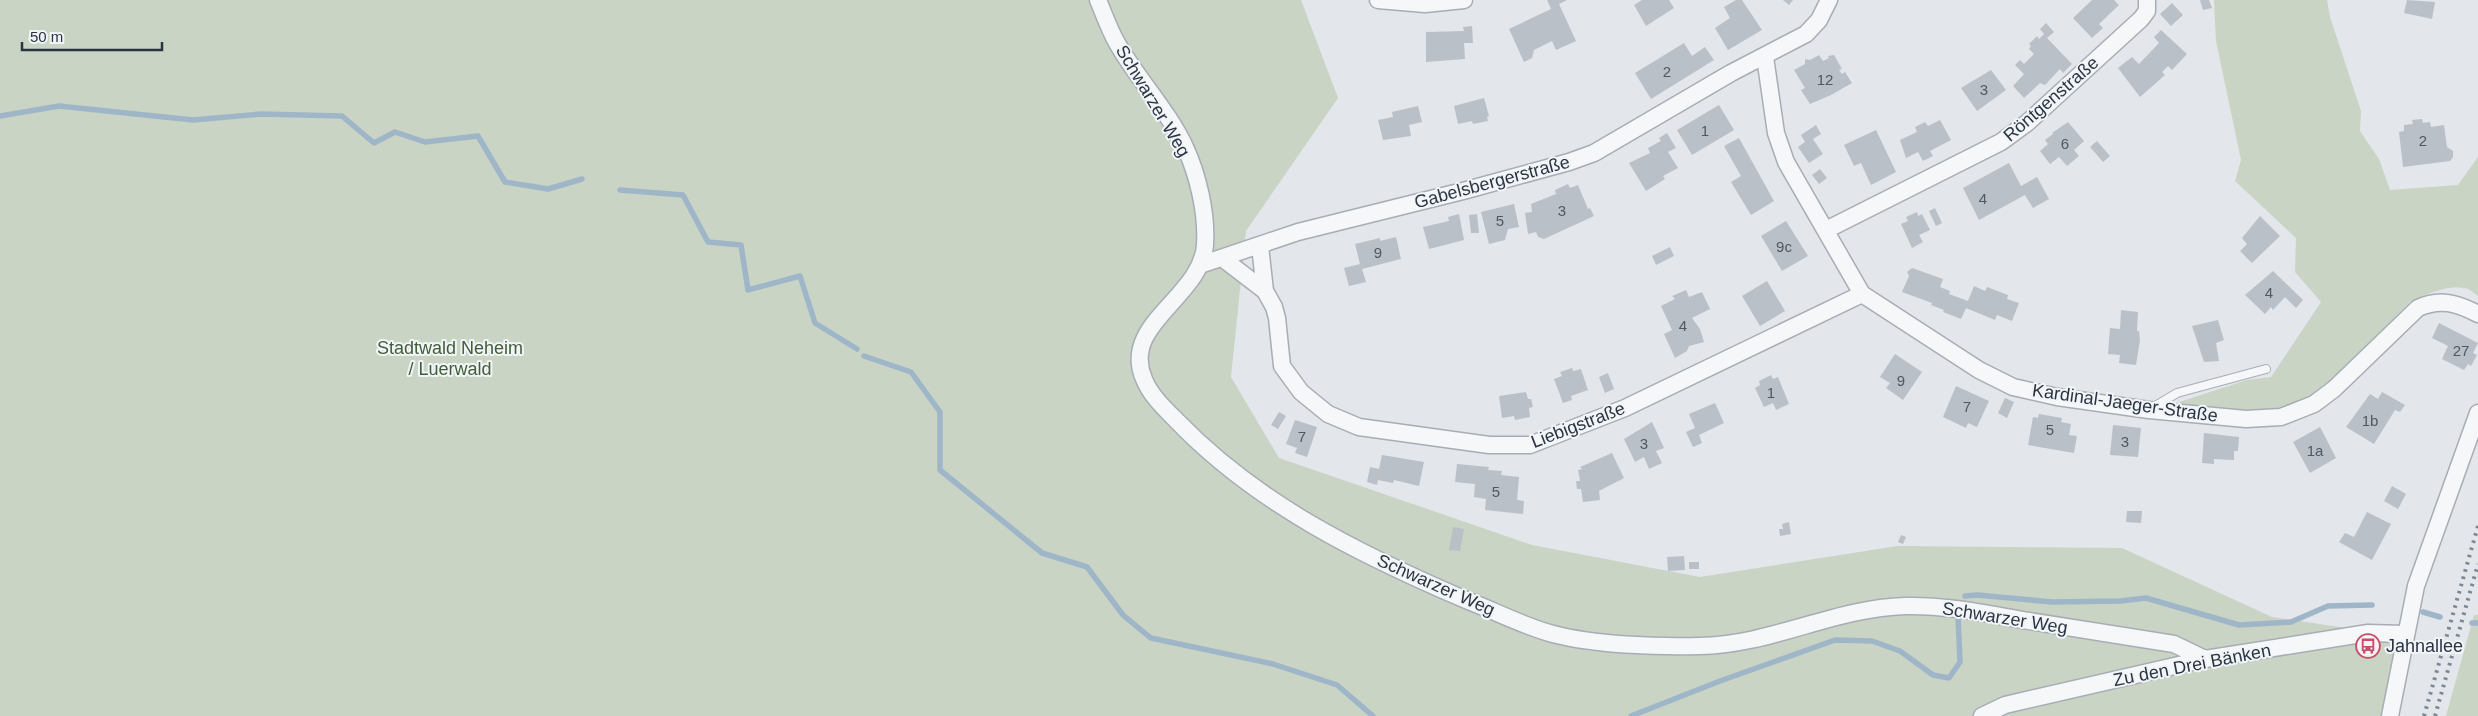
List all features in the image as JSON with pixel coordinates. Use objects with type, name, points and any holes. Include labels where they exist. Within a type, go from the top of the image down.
[{"type":"street","name":"Schwarzer Weg","points":[[1098,0],[1116,41],[1184,146],[1197,182],[1203,209],[1205,248],[1200,264],[1190,284],[1153,324],[1141,346],[1140,363],[1144,380],[1173,417],[1226,468],[1313,525],[1378,560],[1525,624],[1556,635],[1588,640],[1682,646],[1718,645],[1761,638],[1854,614],[1901,606],[1951,607],[2174,644],[2205,659]]},
{"type":"street","points":[[1378,0],[1425,4],[1464,0]]},
{"type":"street","points":[[1765,56],[1806,34],[1819,20],[1829,0]]},
{"type":"street","name":"Röntgenstraße","points":[[1826,230],[2001,142],[2027,122],[2141,19],[2146,11],[2146,0]]},
{"type":"street","name":"Gabelsbergerstraße","points":[[1200,264],[1260,246],[1298,232],[1463,191],[1588,156],[1731,73],[1765,56]]},
{"type":"street","name":"Kardinal-Jaeger-Straße","points":[[1765,56],[1772,110],[1781,148],[1792,176],[1826,230],[1862,294],[1979,370],[2013,387],[2057,397],[2149,410],[2246,419],[2281,417],[2314,404],[2334,389],[2418,308],[2435,302],[2445,302],[2457,304],[2478,314]]},
{"type":"street","name":"Liebigstraße","points":[[1260,246],[1264,291]]},
{"type":"street","name":"Liebigstraße","points":[[1222,258],[1264,291],[1274,307],[1278,318],[1282,366],[1301,392],[1328,414],[1359,427],[1490,445],[1530,445],[1625,408],[1862,294]]},
{"type":"street","points":[[2390,716],[2416,586],[2478,413]]},
{"type":"street","name":"Zu den Drei Bänken","points":[[1982,716],[2005,705],[2205,659],[2368,634],[2406,634]]},
{"type":"lane","points":[[2149,410],[2177,393],[2266,369]]},
{"type":"green space","name":"Stadtwald Neheim / Luerwald","points":[[0,0],[1301,0],[1338,98],[1246,231],[1231,377],[1279,458],[1532,545],[1700,577],[1897,546],[2122,548],[2272,617],[2393,635],[2397,664],[2381,716],[0,716]]},
{"type":"green space","points":[[2214,0],[2327,0],[2330,17],[2361,111],[2360,131],[2379,159],[2390,190],[2458,185],[2478,157],[2478,296],[2466,288],[2458,287],[2429,293],[2410,302],[2334,379],[2303,403],[2278,409],[2246,410],[2173,404],[2247,380],[2271,377],[2321,302],[2295,272],[2296,238],[2235,181],[2241,160],[2216,41]]},
{"type":"green space","points":[[2474,615],[2478,615],[2478,716],[2446,716]]},
{"type":"building","points":[[1547,0],[1567,0],[1559,4],[1576,41],[1556,50],[1552,41],[1534,50],[1532,58],[1524,62],[1509,29],[1551,9]]},
{"type":"building","points":[[1642,0],[1669,0],[1674,8],[1646,26],[1634,5]]},
{"type":"building","points":[[1736,0],[1742,0],[1762,30],[1728,50],[1715,28],[1730,18],[1724,7]]},
{"type":"building","points":[[1783,0],[1793,0],[1789,5]]},
{"type":"building","points":[[2092,0],[2114,0],[2119,5],[2099,24],[2103,28],[2092,38],[2073,18]]},
{"type":"building","points":[[2200,0],[2209,0],[2212,8],[2203,10]]},
{"type":"building","points":[[2407,0],[2435,2],[2432,19],[2404,13]]},
{"type":"building","points":[[2172,3],[2183,15],[2171,26],[2160,14]]},
{"type":"building","points":[[2046,23],[2054,32],[2047,38],[2072,64],[2063,73],[2060,69],[2045,85],[2040,83],[2024,98],[2013,86],[2024,74],[2015,65],[2020,60],[2024,64],[2034,54],[2029,49],[2031,46],[2029,44],[2037,36],[2039,39],[2044,34],[2040,29]]},
{"type":"building","points":[[1472,26],[1473,43],[1464,43],[1465,59],[1426,62],[1426,32],[1464,31],[1463,27]]},
{"type":"building","points":[[2161,30],[2187,54],[2172,70],[2168,66],[2162,72],[2165,75],[2140,97],[2118,68],[2132,57],[2139,64],[2159,43],[2154,37]]},
{"type":"building","points":[[1684,43],[1692,56],[1705,47],[1714,60],[1651,99],[1635,73]]},
{"type":"building","points":[[1819,55],[1823,61],[1829,58],[1828,56],[1834,55],[1842,69],[1839,70],[1842,74],[1845,72],[1852,83],[1810,104],[1801,90],[1805,88],[1794,70],[1805,64],[1805,59],[1810,60]]},
{"type":"building","points":[[1991,70],[2006,90],[1977,111],[1961,88]]},
{"type":"building","points":[[1484,98],[1489,116],[1487,117],[1488,121],[1473,124],[1472,121],[1458,124],[1454,106]]},
{"type":"building","points":[[1719,105],[1734,130],[1692,155],[1677,130]]},
{"type":"building","points":[[1418,106],[1422,122],[1409,125],[1411,136],[1383,140],[1378,120],[1393,117],[1392,112]]},
{"type":"building","points":[[2422,119],[2423,123],[2430,122],[2431,127],[2444,125],[2447,147],[2453,151],[2453,157],[2450,161],[2403,167],[2399,132],[2404,131],[2404,125],[2413,124],[2412,120]]},
{"type":"building","points":[[1940,120],[1951,140],[1930,151],[1933,156],[1923,161],[1918,152],[1906,158],[1900,140],[1917,132],[1915,127],[1925,122],[1928,126]]},
{"type":"building","points":[[2068,122],[2084,141],[2074,150],[2079,156],[2067,166],[2059,157],[2050,164],[2040,151],[2048,144],[2045,140]]},
{"type":"building","points":[[1816,125],[1821,134],[1813,139],[1823,154],[1809,163],[1798,147],[1805,142],[1801,135]]},
{"type":"building","points":[[1876,130],[1896,172],[1871,185],[1861,163],[1854,166],[1844,145]]},
{"type":"building","points":[[1667,133],[1676,148],[1668,152],[1678,168],[1663,176],[1665,179],[1646,191],[1629,163],[1650,153],[1648,148],[1661,141],[1659,138]]},
{"type":"building","points":[[1739,138],[1774,201],[1751,215],[1731,182],[1741,176],[1724,146]]},
{"type":"building","points":[[2097,141],[2110,156],[2103,162],[2090,147]]},
{"type":"building","points":[[2009,163],[2021,186],[2037,177],[2049,199],[2033,208],[2025,195],[1979,220],[1963,188]]},
{"type":"building","points":[[1820,169],[1827,178],[1819,184],[1812,175]]},
{"type":"building","points":[[1568,184],[1570,188],[1578,185],[1588,209],[1590,208],[1594,216],[1544,239],[1538,237],[1536,232],[1528,234],[1525,213],[1532,212],[1531,204],[1556,194],[1555,190]]},
{"type":"building","points":[[1514,204],[1519,227],[1508,229],[1505,240],[1489,244],[1481,212]]},
{"type":"building","points":[[1935,208],[1942,223],[1936,226],[1929,211]]},
{"type":"building","points":[[1917,212],[1918,216],[1922,214],[1930,230],[1919,235],[1923,242],[1912,248],[1901,224],[1908,221],[1906,217]]},
{"type":"building","points":[[1459,214],[1464,240],[1429,249],[1423,227],[1449,221],[1448,217]]},
{"type":"building","points":[[1477,214],[1479,233],[1471,233],[1469,215]]},
{"type":"building","points":[[2260,216],[2280,236],[2252,263],[2240,251],[2247,244],[2242,238]]},
{"type":"building","points":[[1786,221],[1808,256],[1782,271],[1761,236]]},
{"type":"building","points":[[1396,237],[1401,259],[1362,269],[1366,282],[1349,286],[1344,268],[1360,264],[1355,244],[1380,238],[1380,241]]},
{"type":"building","points":[[1670,247],[1674,256],[1656,265],[1652,256]]},
{"type":"building","points":[[1912,268],[1943,279],[1940,287],[1950,291],[1949,294],[1968,301],[1974,286],[1985,291],[1987,287],[2008,295],[2007,299],[2019,303],[2012,321],[1997,315],[1995,320],[1966,308],[1961,319],[1943,312],[1944,310],[1931,305],[1932,303],[1902,292],[1909,276],[1907,272]]},
{"type":"building","points":[[2273,271],[2303,300],[2296,308],[2285,297],[2273,310],[2271,307],[2265,314],[2245,295]]},
{"type":"building","points":[[1767,281],[1785,311],[1760,326],[1742,296]]},
{"type":"building","points":[[1686,290],[1689,297],[1702,292],[1710,309],[1692,318],[1700,329],[1704,342],[1689,346],[1687,351],[1675,358],[1664,334],[1672,330],[1661,306],[1675,299],[1672,296]]},
{"type":"building","points":[[2121,310],[2138,312],[2137,331],[2139,331],[2140,340],[2136,365],[2119,363],[2120,355],[2108,354],[2110,328],[2120,329]]},
{"type":"building","points":[[2218,320],[2224,340],[2216,343],[2219,361],[2204,362],[2192,326]]},
{"type":"building","points":[[2439,323],[2478,343],[2473,353],[2477,355],[2471,366],[2468,364],[2464,370],[2442,359],[2448,346],[2432,338]]},
{"type":"building","points":[[1895,354],[1922,372],[1903,400],[1886,388],[1890,383],[1880,377]]},
{"type":"building","points":[[1572,368],[1573,371],[1581,369],[1588,390],[1571,396],[1572,400],[1563,403],[1554,379],[1562,376],[1560,372]]},
{"type":"building","points":[[1608,373],[1614,389],[1605,393],[1599,377]]},
{"type":"building","points":[[1771,375],[1773,379],[1778,377],[1789,404],[1776,410],[1773,403],[1764,407],[1755,388],[1760,385],[1759,381]]},
{"type":"building","points":[[1956,386],[1989,401],[1977,427],[1968,423],[1966,428],[1943,417]]},
{"type":"building","points":[[1526,392],[1528,399],[1531,399],[1533,407],[1529,408],[1530,417],[1515,420],[1514,416],[1502,418],[1499,396]]},
{"type":"building","points":[[2382,392],[2405,405],[2400,412],[2395,410],[2374,444],[2346,427],[2370,394],[2378,399]]},
{"type":"building","points":[[2005,398],[2014,402],[2007,418],[1998,413]]},
{"type":"building","points":[[1715,403],[1724,423],[1699,435],[1702,443],[1693,447],[1686,432],[1695,428],[1689,414]]},
{"type":"building","points":[[1279,412],[1286,416],[1278,429],[1271,425]]},
{"type":"building","points":[[2039,414],[2062,418],[2061,422],[2071,424],[2069,435],[2077,436],[2074,453],[2028,445],[2033,417],[2038,418]]},
{"type":"building","points":[[1295,420],[1317,427],[1307,457],[1295,453],[1297,448],[1286,444]]},
{"type":"building","points":[[1652,422],[1664,448],[1656,451],[1662,463],[1649,469],[1644,457],[1635,462],[1624,439]]},
{"type":"building","points":[[2113,425],[2141,428],[2138,457],[2110,455]]},
{"type":"building","points":[[2320,427],[2336,458],[2310,473],[2293,442]]},
{"type":"building","points":[[2204,433],[2239,437],[2238,451],[2234,451],[2234,460],[2214,459],[2214,464],[2202,463]]},
{"type":"building","points":[[1612,453],[1624,478],[1599,491],[1600,500],[1583,502],[1581,489],[1577,489],[1576,481],[1580,481],[1578,470],[1582,469],[1580,467]]},
{"type":"building","points":[[1382,455],[1424,462],[1419,486],[1394,480],[1393,483],[1378,480],[1377,485],[1367,482],[1370,467],[1379,469]]},
{"type":"building","points":[[1457,464],[1489,467],[1488,470],[1502,471],[1501,475],[1519,477],[1517,500],[1524,501],[1523,514],[1485,510],[1486,499],[1474,497],[1475,484],[1455,482]]},
{"type":"building","points":[[2392,486],[2406,494],[2398,509],[2384,501]]},
{"type":"building","points":[[2127,511],[2142,511],[2141,523],[2126,522]]},
{"type":"building","points":[[2367,512],[2391,524],[2372,560],[2339,542],[2345,533],[2354,537]]},
{"type":"building","points":[[1789,522],[1791,534],[1780,536],[1779,529],[1783,529],[1782,524]]},
{"type":"building","points":[[1453,527],[1464,529],[1460,551],[1449,550]]},
{"type":"building","points":[[1901,535],[1906,537],[1903,544],[1898,542]]},
{"type":"building","points":[[1684,556],[1685,570],[1668,571],[1667,557]]},
{"type":"building","points":[[1689,562],[1699,562],[1699,569],[1689,569]]},
{"type":"waterway","points":[[0,116],[59,106],[193,120],[261,114],[342,116],[374,143],[395,132],[425,142],[478,136],[505,182],[548,189],[582,179]]},
{"type":"waterway","points":[[620,190],[683,195],[708,242],[741,245],[748,290],[800,276],[815,323],[857,349]]},
{"type":"waterway","points":[[864,356],[911,372],[940,412],[940,470],[1042,553],[1087,567],[1123,615],[1151,638],[1273,664],[1337,685],[1373,716]]},
{"type":"waterway","points":[[1965,596],[1977,595],[2052,602],[2120,601],[2146,598],[2239,625],[2291,622],[2328,606],[2372,605]]},
{"type":"waterway","points":[[2423,612],[2440,617]]},
{"type":"waterway","points":[[1631,716],[1720,681],[1835,640],[1872,641],[1900,651],[1933,675],[1949,678],[1960,662],[1958,616]]},
{"type":"waterway","points":[[2472,623],[2478,623]]},
{"type":"railway","points":[[2424,716],[2478,526]]},
{"type":"railway","points":[[2435,716],[2478,564]]},
{"type":"place","name":"Jahnallee","points":[[2368,646]]}]
